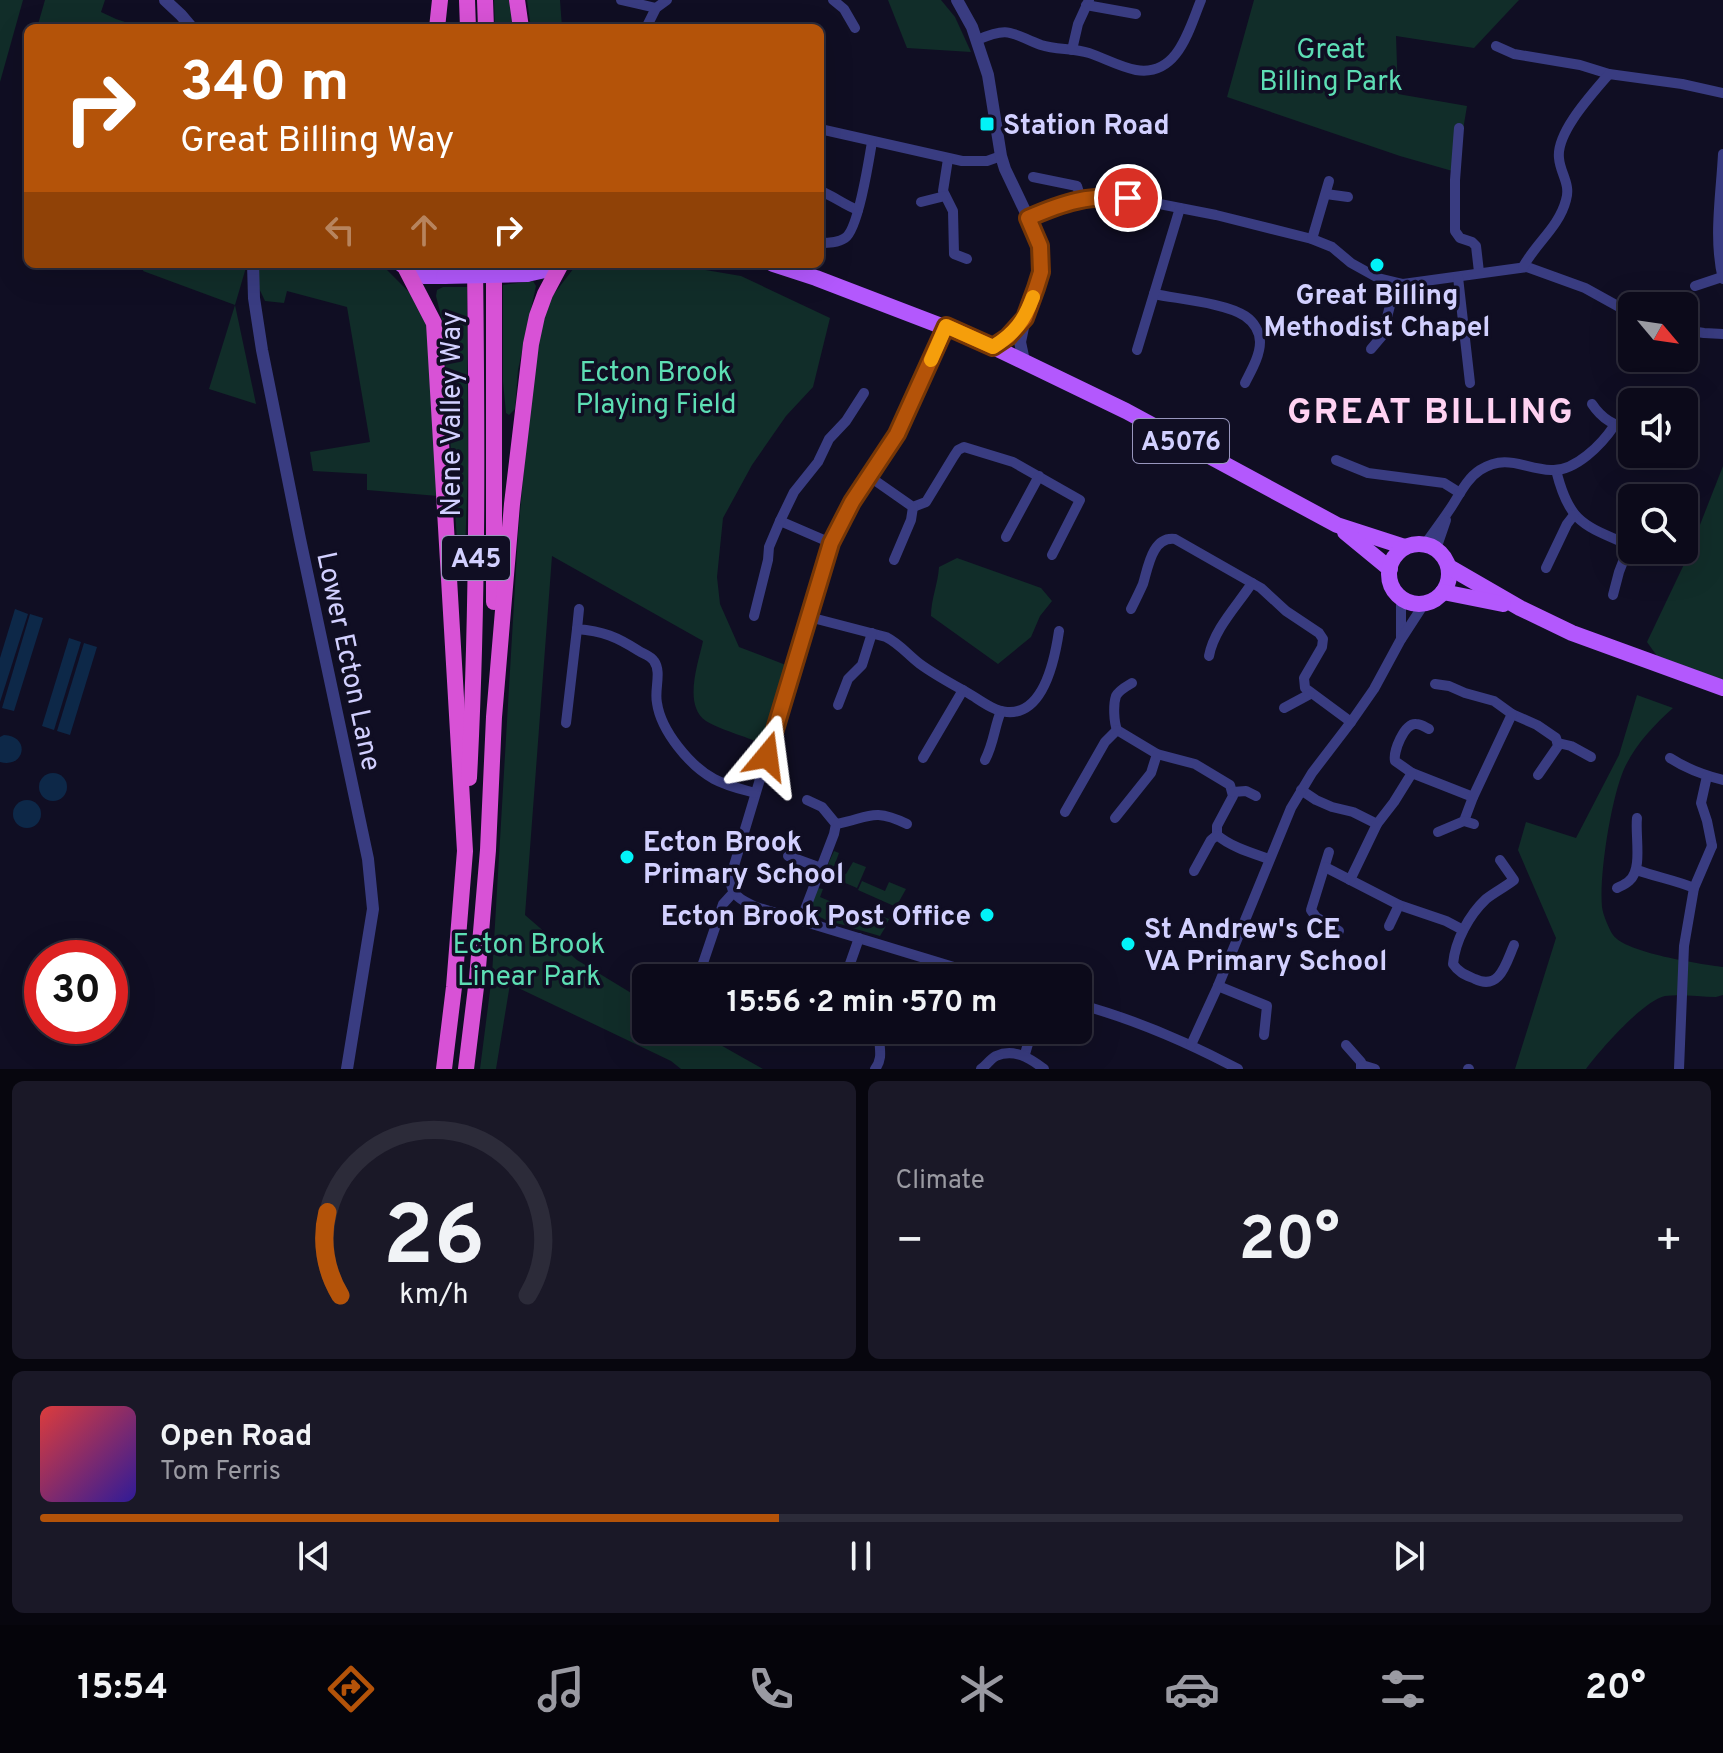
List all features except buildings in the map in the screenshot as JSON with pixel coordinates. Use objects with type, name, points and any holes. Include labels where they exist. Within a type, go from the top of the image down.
[{"type":"highway","points":[[437,24],[440,0]]},
{"type":"highway","points":[[467,0],[468,24]]},
{"type":"highway","points":[[485,0],[486,24]]},
{"type":"highway","points":[[517,0],[520,24]]},
{"type":"highway","points":[[405,268],[434,323],[465,851]]},
{"type":"highway","name":"Nene Valley Way","points":[[465,851],[475,586],[475,268]]},
{"type":"highway","name":"Nene Valley Way","points":[[494,268],[494,717]]},
{"type":"highway","points":[[494,717],[512,504],[531,344],[537,316],[557,268]]},
{"type":"highway","name":"A45","points":[[466,1069],[488,850],[494,717]]},
{"type":"highway","name":"A45","points":[[444,1069],[465,851]]},
{"type":"main road","points":[[409,268],[425,276],[527,274],[550,268]]},
{"type":"main road","name":"A5076","points":[[785,268],[946,326],[993,347],[1126,411],[1337,525],[1405,547]]},
{"type":"main road","name":"A5076","points":[[1337,525],[1390,569]]},
{"type":"main road","points":[[1415,544],[1431,546],[1442,554],[1449,567],[1443,592],[1424,604],[1401,598],[1391,585],[1390,569],[1398,553],[1405,547],[1415,544]]},
{"type":"main road","points":[[1449,567],[1520,608],[1572,633],[1723,688]]},
{"type":"main road","points":[[1443,592],[1520,608]]},
{"type":"street","points":[[165,0],[189,24]]},
{"type":"street","points":[[621,0],[656,8]]},
{"type":"street","points":[[648,24],[656,8],[667,0]]},
{"type":"street","points":[[833,0],[844,9],[855,28]]},
{"type":"street","points":[[957,0],[977,40],[988,75],[1005,169],[1037,236],[1041,272],[1020,342],[1024,361]]},
{"type":"street","points":[[977,40],[1001,31],[1013,32],[1048,47],[1086,52],[1136,70],[1159,66],[1181,49],[1201,0]]},
{"type":"street","points":[[1072,50],[1087,2],[1136,14]]},
{"type":"street","points":[[1496,46],[1514,54],[1580,65],[1609,74],[1723,93]]},
{"type":"street","points":[[1523,267],[1555,224],[1567,198],[1568,185],[1559,159],[1559,147],[1582,107],[1609,74]]},
{"type":"street","points":[[1459,128],[1455,231],[1460,238],[1476,246],[1479,272]]},
{"type":"street","points":[[824,130],[948,159],[977,162],[1001,156]]},
{"type":"street","points":[[824,243],[846,238],[861,201],[872,142]]},
{"type":"street","points":[[1695,286],[1723,278],[1719,263],[1719,235],[1723,154]]},
{"type":"street","points":[[948,159],[943,183],[945,196],[953,211],[951,257],[967,259]]},
{"type":"street","points":[[1033,177],[1077,186],[1081,199]]},
{"type":"street","points":[[1312,239],[1329,181]]},
{"type":"street","points":[[824,193],[858,210]]},
{"type":"street","points":[[1326,194],[1348,197]]},
{"type":"street","points":[[921,202],[945,196]]},
{"type":"street","points":[[1028,218],[1081,199],[1106,196],[1128,198],[1312,239],[1332,247],[1351,263],[1378,278],[1396,283],[1523,267],[1585,288],[1618,306]]},
{"type":"street","points":[[1137,350],[1180,208]]},
{"type":"street","name":"Lower Ecton Lane","points":[[252,268],[262,350],[372,887],[373,909],[347,1069]]},
{"type":"street","points":[[1458,277],[1470,383]]},
{"type":"street","points":[[1371,349],[1382,336],[1396,283]]},
{"type":"street","points":[[1154,294],[1240,313],[1250,320],[1257,330],[1260,344],[1245,383]]},
{"type":"street","points":[[993,347],[1008,337],[1025,318]]},
{"type":"street","points":[[944,964],[756,907],[733,893],[730,879],[831,543],[852,502],[905,420],[946,326]]},
{"type":"street","points":[[1698,332],[1723,334]]},
{"type":"street","points":[[754,616],[769,547],[794,492],[864,393]]},
{"type":"street","points":[[1592,404],[1618,427]]},
{"type":"street","points":[[1431,546],[1449,511],[1474,475],[1494,464],[1515,462],[1556,470],[1569,466],[1587,456],[1614,426]]},
{"type":"street","points":[[913,507],[926,502],[958,450],[964,447],[1013,462],[1080,500],[1052,555]]},
{"type":"street","points":[[1336,460],[1368,473],[1444,483],[1460,493]]},
{"type":"street","points":[[1556,470],[1567,505],[1574,515],[1587,526],[1618,537]]},
{"type":"street","points":[[1006,537],[1039,476]]},
{"type":"street","points":[[870,477],[913,507]]},
{"type":"street","points":[[894,560],[911,520],[913,507]]},
{"type":"street","points":[[1546,568],[1574,515]]},
{"type":"street","points":[[780,521],[831,543]]},
{"type":"street","points":[[1131,609],[1149,562],[1160,543],[1165,539],[1175,539],[1261,588],[1286,611],[1321,635],[1322,647],[1303,681],[1305,688],[1351,722]]},
{"type":"street","points":[[1613,595],[1624,564]]},
{"type":"street","points":[[1209,656],[1217,633],[1252,583]]},
{"type":"street","points":[[1400,641],[1401,598]]},
{"type":"street","points":[[1191,1045],[1281,829],[1301,790],[1374,689],[1424,604]]},
{"type":"street","points":[[566,723],[579,609]]},
{"type":"street","points":[[809,617],[897,642],[919,664],[1001,711],[1014,712],[1027,707],[1043,687],[1053,663],[1059,631]]},
{"type":"street","points":[[577,629],[610,634],[651,658],[658,671],[656,701],[668,734],[710,777],[755,793]]},
{"type":"street","points":[[838,705],[848,679],[862,665],[872,633]]},
{"type":"street","points":[[1132,683],[1115,698],[1117,730],[1157,754],[1195,764],[1227,782],[1233,792],[1232,799],[1217,826],[1217,835]]},
{"type":"street","points":[[1435,684],[1494,701],[1512,714],[1537,725],[1556,738],[1558,743]]},
{"type":"street","points":[[923,758],[963,690]]},
{"type":"street","points":[[1284,708],[1310,694]]},
{"type":"street","points":[[985,760],[1001,711]]},
{"type":"street","points":[[1438,832],[1469,822],[1473,797],[1512,714]]},
{"type":"street","points":[[1429,729],[1416,724],[1406,728],[1395,751],[1397,764],[1473,797]]},
{"type":"street","points":[[1065,812],[1105,742],[1117,730]]},
{"type":"street","points":[[1558,743],[1591,757]]},
{"type":"street","points":[[1538,775],[1558,743]]},
{"type":"street","points":[[1115,818],[1151,773],[1157,754]]},
{"type":"street","points":[[1670,758],[1685,767],[1723,780]]},
{"type":"street","points":[[1350,880],[1377,824],[1412,773]]},
{"type":"street","points":[[1679,1069],[1684,946],[1694,888],[1718,846],[1701,803],[1707,776]]},
{"type":"street","points":[[1301,790],[1316,800],[1377,824]]},
{"type":"street","points":[[1233,792],[1246,791],[1256,796]]},
{"type":"street","points":[[807,800],[822,807],[836,824]]},
{"type":"street","points":[[836,824],[871,814],[892,816],[907,824]]},
{"type":"street","points":[[1617,888],[1630,881],[1637,870],[1637,818]]},
{"type":"street","points":[[801,920],[836,824]]},
{"type":"street","points":[[1217,835],[1269,859]]},
{"type":"street","points":[[1194,871],[1217,835]]},
{"type":"street","points":[[1329,852],[1311,910],[1316,917],[1339,931]]},
{"type":"street","points":[[788,856],[821,868]]},
{"type":"street","points":[[1500,860],[1514,880],[1483,902],[1463,930],[1453,964],[1459,971],[1480,982],[1492,982],[1499,977],[1514,945]]},
{"type":"street","points":[[1325,867],[1399,905],[1463,930]]},
{"type":"street","points":[[1637,870],[1694,888]]},
{"type":"street","points":[[703,964],[723,904],[733,893]]},
{"type":"street","points":[[1389,926],[1399,905]]},
{"type":"street","points":[[850,964],[859,938]]},
{"type":"street","points":[[1218,986],[1279,1010]]},
{"type":"street","points":[[1264,1035],[1267,1006]]},
{"type":"street","points":[[1092,1008],[1191,1045],[1238,1069]]},
{"type":"street","points":[[875,1069],[881,1057],[879,1044]]},
{"type":"street","points":[[1025,1054],[1028,1044]]},
{"type":"street","points":[[1346,1045],[1361,1067],[1375,1069]]},
{"type":"street","points":[[981,1069],[995,1056],[1004,1054],[1025,1054],[1044,1069]]},
{"type":"green space","points":[[0,0],[23,0],[0,82]]},
{"type":"green space","points":[[45,0],[105,0],[101,12],[131,24],[38,24]]},
{"type":"green space","points":[[494,0],[511,0],[514,24],[495,24]]},
{"type":"green space","points":[[527,0],[560,0],[562,24],[530,24]]},
{"type":"green space","points":[[888,0],[941,0],[955,17],[971,52],[907,48]]},
{"type":"green space","name":"Great Billing Park","points":[[1254,0],[1519,0],[1474,48],[1396,36],[1398,94],[1467,106],[1456,172],[1227,97]]},
{"type":"green space","points":[[144,268],[246,268],[235,305],[143,271]]},
{"type":"green space","points":[[258,268],[385,268],[415,298],[428,322],[438,496],[367,490],[367,474],[313,471],[310,452],[370,442],[347,307],[287,291],[284,303],[265,301],[257,284]]},
{"type":"green space","name":"Ecton Brook Playing Field","points":[[574,268],[694,268],[741,276],[830,318],[813,387],[786,416],[752,465],[723,518],[717,577],[720,604],[739,647],[791,667],[761,743],[711,724],[699,714],[695,705],[694,684],[703,641],[552,556],[525,915],[577,960],[632,993],[632,1042],[510,984],[496,1069],[480,1069],[492,975],[518,535],[531,389],[542,323],[550,299]]},
{"type":"green space","points":[[533,281],[536,286],[518,370],[515,409],[509,415],[506,413],[503,382],[503,285]]},
{"type":"green space","points":[[467,287],[468,469],[465,552],[458,555],[442,320],[436,296],[437,290]]},
{"type":"green space","points":[[235,305],[256,404],[209,389]]},
{"type":"green space","points":[[1723,466],[1723,680],[1657,656],[1647,642],[1684,564],[1698,564],[1698,530]]},
{"type":"green space","points":[[957,558],[1041,588],[1052,601],[1040,616],[1031,637],[998,664],[931,616],[939,567]]},
{"type":"green space","points":[[1637,695],[1673,708],[1639,744],[1619,782],[1604,857],[1604,914],[1613,935],[1632,947],[1664,957],[1723,967],[1723,995],[1671,995],[1656,1000],[1622,1027],[1586,1069],[1515,1069],[1556,938],[1518,850],[1526,822],[1576,838],[1619,755]]},
{"type":"green space","points":[[834,851],[839,853],[833,869],[846,874],[853,862],[866,867],[857,888],[829,876],[825,884],[820,882]]},
{"type":"green space","points":[[862,881],[885,891],[889,882],[906,889],[887,923],[871,917],[873,913],[889,919],[894,906],[858,890]]},
{"type":"green space","points":[[817,888],[823,889],[820,897],[853,911],[847,926],[823,918],[811,908]]},
{"type":"green space","points":[[855,915],[886,926],[880,936],[849,927]]},
{"type":"green space","name":"Ecton Brook Playing Field","points":[[635,1044],[719,1044],[763,1069],[681,1069]]},
{"type":"water","points":[[15,609],[28,614],[0,702],[0,658]]},
{"type":"water","points":[[30,614],[43,618],[14,711],[2,708]]},
{"type":"water","points":[[69,638],[81,642],[54,730],[42,726]]},
{"type":"water","points":[[84,643],[97,647],[70,735],[57,731]]},
{"type":"water","points":[[4,735],[18,741],[22,752],[15,761],[8,763],[0,762],[0,737]]},
{"type":"water","points":[[53,773],[63,777],[67,787],[63,797],[53,801],[43,797],[39,787],[43,777]]},
{"type":"water","points":[[27,800],[37,804],[41,814],[37,824],[27,828],[17,824],[13,814],[17,804]]},
{"type":"slow traffic","points":[[931,360],[946,326],[993,347],[1008,337],[1025,318],[1033,297]]},
{"type":"place","name":"Station Road","points":[[987,124]]},
{"type":"place","name":"Great Billing Methodist Chapel","points":[[1377,265]]},
{"type":"place","name":"Ecton Brook Primary School","points":[[627,857]]},
{"type":"place","name":"Ecton Brook Post Office","points":[[987,915]]},
{"type":"place","name":"St Andrew's CE VA Primary School","points":[[1128,944]]},
{"type":"district","name":"GREAT BILLING","points":[[1431,410]]},
{"type":"route","points":[[767,756],[831,543],[852,502],[897,434],[946,326],[993,347],[1008,337],[1025,318],[1041,272],[1040,246],[1028,218],[1081,199],[1106,196],[1128,198]]},
{"type":"park label","name":"Ecton Brook Linear Park","points":[[529,959]]}]
